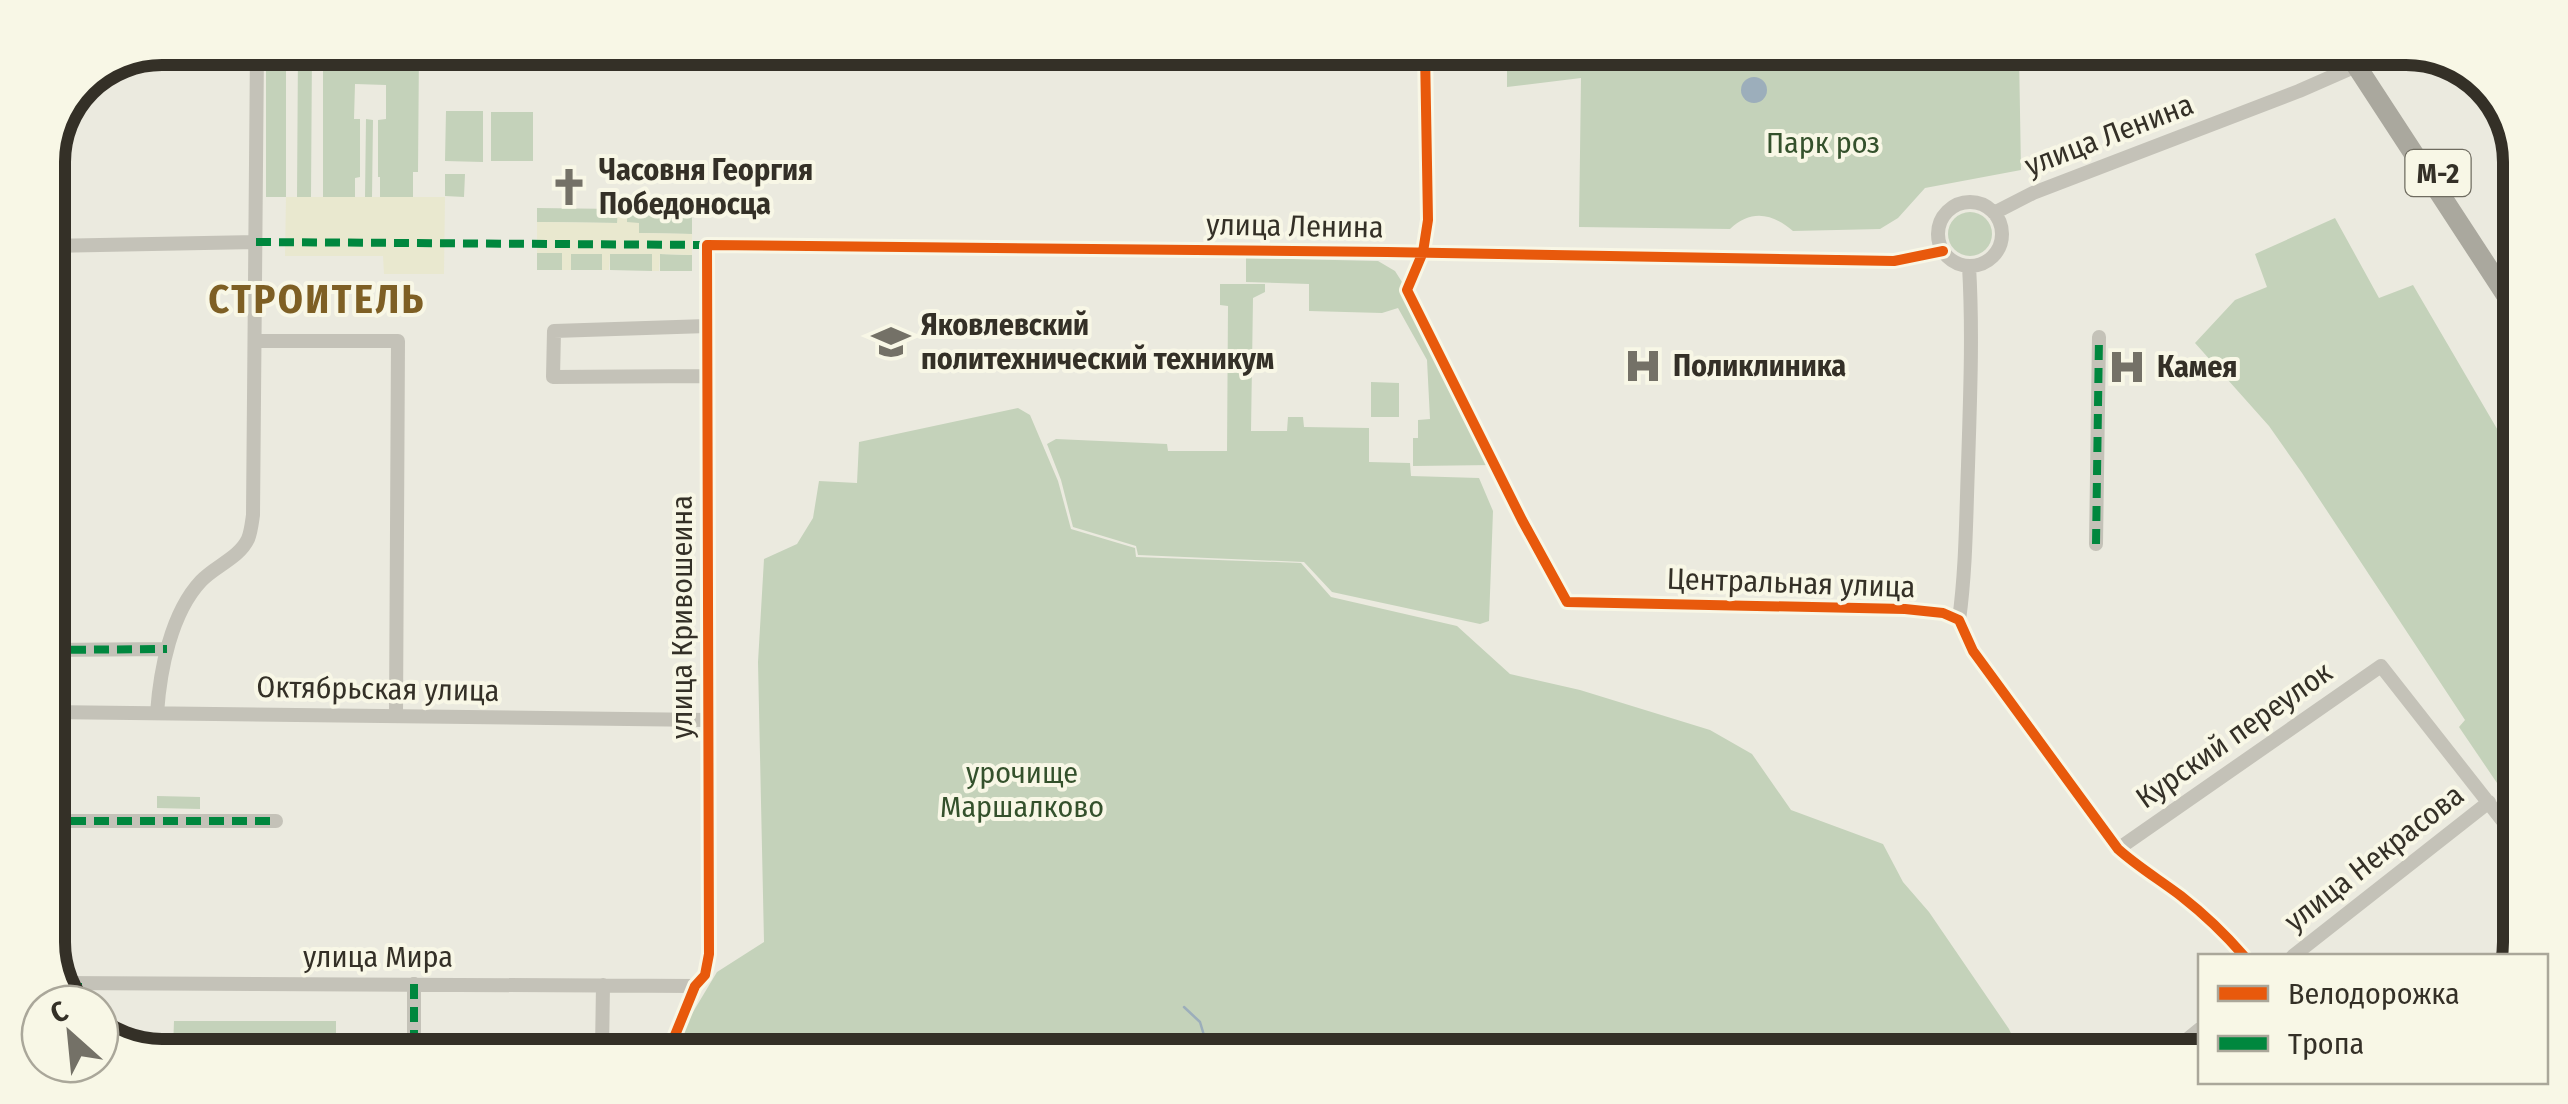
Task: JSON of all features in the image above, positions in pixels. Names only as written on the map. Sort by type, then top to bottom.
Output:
[{"type":"highway","name":"М-2","points":[[2360,65],[2503,269]]},
{"type":"highway","name":"М-2","points":[[2360,65],[2503,291]]},
{"type":"street","points":[[157,714],[167,649],[188,598],[203,578],[248,539],[254,499],[257,65]]},
{"type":"street","points":[[1423,252],[1428,220],[1425,65]]},
{"type":"street","name":"улица Ленина","points":[[1994,214],[2033,193],[2299,91],[2345,65]]},
{"type":"street","points":[[1974,202],[1994,214],[2002,236],[1992,258],[1969,266],[1942,252],[1938,228],[1950,208],[1974,202]]},
{"type":"street","points":[[65,246],[256,242]]},
{"type":"street","name":"улица Ленина","points":[[707,245],[1894,261],[1942,252]]},
{"type":"street","name":"улица Кривошеина","points":[[674,1039],[709,954],[707,245]]},
{"type":"street","name":"Центральная улица","points":[[1423,252],[1407,290],[1567,602],[1885,608],[1943,613],[1959,620]]},
{"type":"street","points":[[1969,266],[1969,448],[1959,620],[1973,651],[2118,849],[2138,868],[2181,896],[2242,954]]},
{"type":"street","points":[[707,326],[554,331],[553,378],[707,376]]},
{"type":"street","points":[[2096,544],[2099,337]]},
{"type":"street","points":[[256,341],[398,341],[396,716]]},
{"type":"street","points":[[65,650],[167,649]]},
{"type":"street","name":"Курский переулок","points":[[2118,849],[2381,666],[2490,802]]},
{"type":"street","name":"Октябрьская улица","points":[[65,712],[707,720]]},
{"type":"street","points":[[2490,802],[2503,819]]},
{"type":"street","name":"улица Некрасова","points":[[2296,954],[2490,802]]},
{"type":"street","points":[[65,821],[276,821]]},
{"type":"street","name":"улица Мира","points":[[75,983],[694,986]]},
{"type":"street","points":[[414,984],[414,1039]]},
{"type":"street","points":[[602,1039],[603,985]]},
{"type":"green space","points":[[266,65],[286,65],[286,197],[266,197]]},
{"type":"green space","points":[[298,65],[312,65],[311,197],[297,197]]},
{"type":"green space","points":[[323,65],[419,65],[418,172],[413,172],[413,197],[380,197],[378,120],[386,119],[386,85],[355,84],[354,119],[360,119],[360,177],[355,178],[355,197],[323,197]]},
{"type":"green space","name":"Парк роз","points":[[1507,65],[2019,65],[2021,170],[1925,188],[1898,218],[1880,229],[1793,231],[1777,220],[1761,216],[1746,218],[1730,229],[1579,227],[1581,78],[1507,87]]},
{"type":"green space","points":[[446,111],[483,111],[483,162],[445,161]]},
{"type":"green space","points":[[491,112],[533,112],[533,161],[491,161]]},
{"type":"green space","points":[[366,119],[373,120],[372,197],[365,197]]},
{"type":"green space","points":[[445,174],[465,174],[464,197],[445,196]]},
{"type":"green space","points":[[537,208],[618,209],[618,223],[537,222]]},
{"type":"green space","points":[[627,209],[692,210],[692,234],[639,233],[627,223]]},
{"type":"green space","points":[[1970,212],[1985,219],[1992,234],[1985,249],[1970,256],[1955,249],[1948,234],[1955,219]]},
{"type":"green space","points":[[2335,218],[2379,298],[2413,285],[2503,439],[2503,792],[2459,727],[2465,720],[2302,473],[2269,426],[2195,343],[2235,300],[2267,287],[2255,254]]},
{"type":"green space","points":[[537,253],[562,253],[562,270],[537,270]]},
{"type":"green space","points":[[571,253],[602,254],[602,270],[571,270]]},
{"type":"green space","points":[[610,254],[653,254],[652,271],[610,270]]},
{"type":"green space","points":[[660,254],[692,255],[692,271],[660,271]]},
{"type":"green space","points":[[1246,258],[1378,261],[1395,271],[1494,465],[1413,466],[1413,438],[1418,438],[1418,420],[1430,419],[1427,360],[1398,308],[1382,313],[1309,311],[1309,284],[1246,282]]},
{"type":"green space","points":[[1220,284],[1265,284],[1265,292],[1253,298],[1251,431],[1287,431],[1288,417],[1303,417],[1304,427],[1369,428],[1369,462],[1410,463],[1411,476],[1479,478],[1493,511],[1489,621],[1480,624],[1332,592],[1304,562],[1138,555],[1136,546],[1073,527],[1047,444],[1056,439],[1167,444],[1168,451],[1227,451],[1228,306],[1220,305]]},
{"type":"green space","points":[[1371,382],[1399,383],[1399,417],[1371,417]]},
{"type":"green space","name":"урочище Маршалково","points":[[1018,408],[1030,415],[1058,481],[1071,529],[1135,548],[1136,557],[1301,563],[1331,597],[1457,626],[1510,674],[1580,690],[1710,730],[1752,754],[1791,810],[1883,844],[1903,882],[1929,912],[2014,1039],[681,1039],[717,972],[764,942],[758,662],[764,559],[797,544],[813,518],[819,481],[857,483],[859,442]]},
{"type":"green space","points":[[157,796],[200,797],[200,809],[157,808]]},
{"type":"green space","points":[[174,1021],[336,1021],[336,1039],[173,1039]]},
{"type":"shaded area","points":[[286,197],[445,197],[444,274],[384,274],[383,256],[285,256]]},
{"type":"shaded area","points":[[618,209],[627,209],[627,222],[639,223],[639,233],[692,234],[692,255],[660,254],[659,271],[652,271],[652,254],[610,254],[609,270],[602,270],[602,254],[571,254],[571,270],[562,270],[562,253],[537,253],[537,222],[617,223]]},
{"type":"water","points":[[1754,77],[1763,81],[1767,90],[1763,99],[1754,103],[1745,99],[1741,90],[1745,81]]},
{"type":"waterway","points":[[1184,1007],[1200,1022],[1205,1039]]},
{"type":"marked path","points":[[256,242],[707,245]]},
{"type":"marked path","points":[[2096,544],[2099,337]]},
{"type":"marked path","points":[[65,650],[167,649]]},
{"type":"marked path","points":[[65,821],[276,821]]},
{"type":"marked path","points":[[414,984],[414,1039]]},
{"type":"cycle path","points":[[1425,65],[1428,220],[1423,252],[1407,290],[1567,602],[1905,609],[1943,613],[1959,620],[1973,651],[2118,849],[2198,910],[2242,954]]},
{"type":"cycle path","points":[[673,1039],[695,986],[705,975],[709,954],[707,245],[1894,261],[1943,251]]},
{"type":"place","name":"Часовня Георгия Победоносца","points":[[569,187]]},
{"type":"place","name":"Яковлевский политехнический техникум","points":[[891,342]]},
{"type":"place","name":"Поликлиника","points":[[1643,366]]},
{"type":"place","name":"Камея","points":[[2127,367]]},
{"type":"district","name":"СТРОИТЕЛЬ","points":[[317,300]]}]
